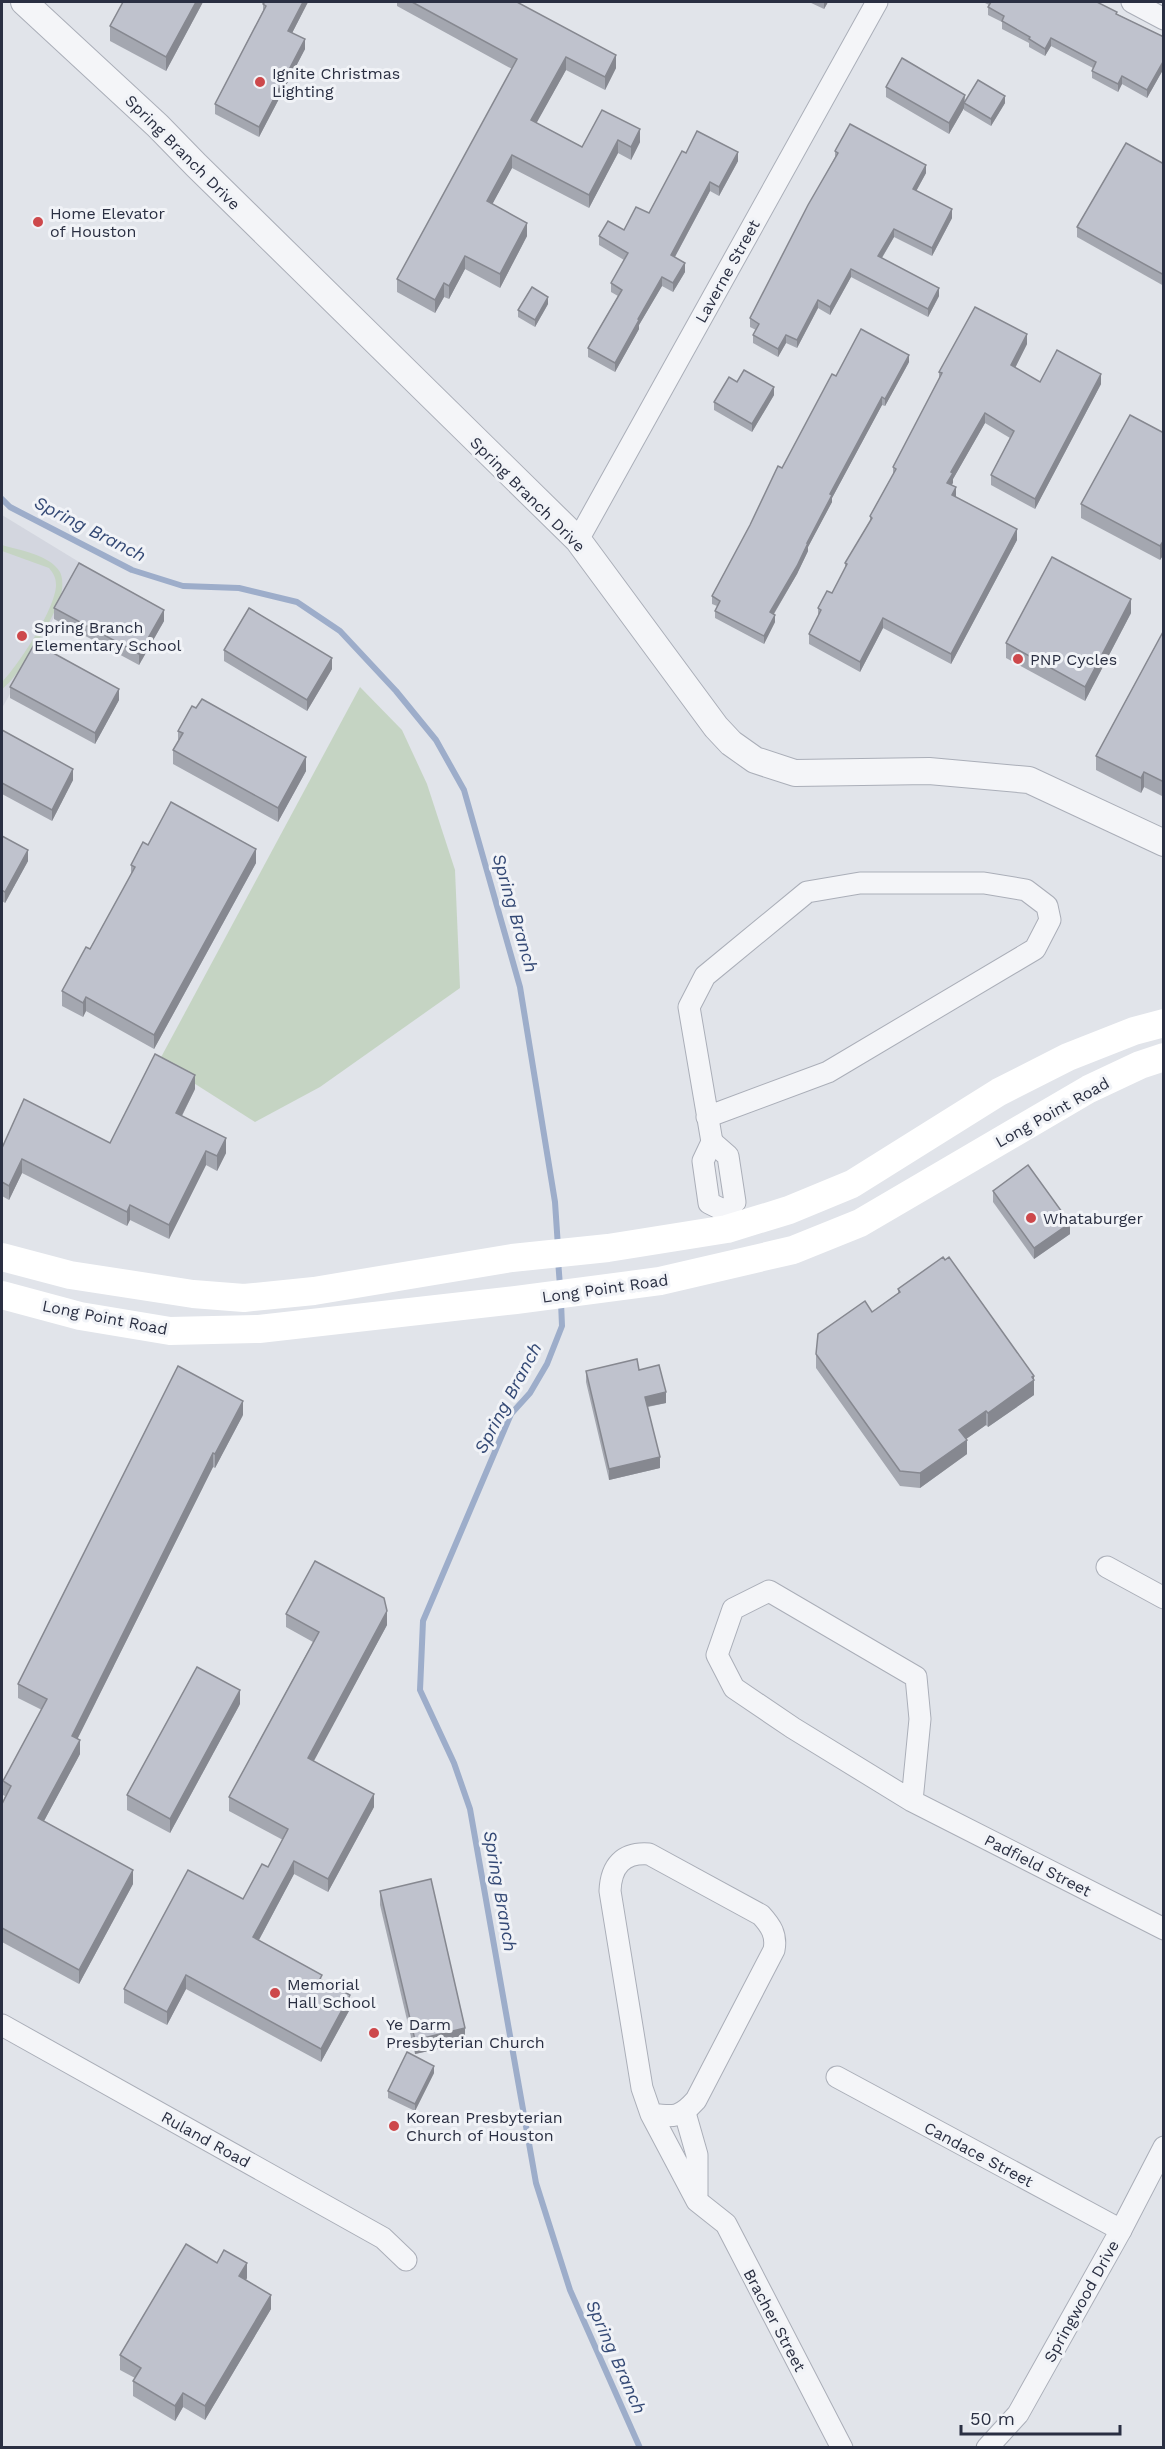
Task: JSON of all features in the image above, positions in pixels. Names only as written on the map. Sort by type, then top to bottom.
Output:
[{"type":"main road","points":[[2,1257],[70,1275],[194,1294],[244,1298],[314,1291],[512,1258],[608,1248],[726,1220],[789,1210],[852,1184],[999,1092],[1068,1057],[1134,1031],[1164,1023]]},
{"type":"main road","name":"Long Point Road","points":[[2,1295],[80,1316],[170,1331],[259,1329],[660,1281],[793,1250],[860,1223],[1089,1089],[1140,1065],[1164,1057]]},
{"type":"main road","points":[[726,1220],[741,1263]]},
{"type":"street","name":"Spring Branch Drive","points":[[24,2],[159,126],[578,540],[716,727],[731,743],[755,760],[795,773],[929,771],[1029,780],[1164,843]]},
{"type":"street","name":"Laverne Street","points":[[578,540],[877,2]]},
{"type":"street","points":[[1132,2],[1164,19]]},
{"type":"street","points":[[707,1117],[828,1072],[1035,949],[1050,920],[1047,906],[1026,890],[984,883],[860,883],[807,891],[705,976],[689,1007],[707,1117],[712,1142],[703,1161],[709,1203],[726,1220]]},
{"type":"street","points":[[1107,1568],[1164,1598]]},
{"type":"street","name":"Padfield Street","points":[[912,1801],[920,1719],[916,1677],[769,1591],[733,1609],[717,1654],[734,1688],[793,1728],[912,1801],[1164,1929]]},
{"type":"street","points":[[651,2114],[670,2117],[685,2113],[696,2100],[774,1950],[774,1932],[761,1915],[649,1854],[638,1853],[625,1858],[617,1866],[610,1877],[610,1891],[642,2088],[651,2114],[697,2201]]},
{"type":"street","name":"Ruland Road","points":[[2,2025],[383,2238],[406,2260]]},
{"type":"street","name":"Candace Street","points":[[837,2077],[1120,2230]]},
{"type":"street","points":[[685,2113],[697,2155],[697,2201]]},
{"type":"street","name":"Springwood Drive","points":[[987,2448],[1018,2414],[1164,2147]]},
{"type":"street","name":"Bracher Street","points":[[697,2201],[726,2224],[842,2448]]},
{"type":"shaded area","name":"Spring Branch Elementary School","points":[[2,515],[84,565],[2,708]]},
{"type":"green space","points":[[2,545],[49,561],[60,572],[62,592],[44,631],[17,673],[2,689],[2,682],[26,650],[50,608],[56,580],[49,568],[2,551]]},
{"type":"green space","points":[[360,687],[402,730],[427,784],[455,870],[460,988],[320,1087],[255,1122],[159,1061]]},
{"type":"building","points":[[123,2],[196,2],[166,57],[110,26]]},
{"type":"building","name":"Ignite Christmas Lighting","points":[[265,2],[303,2],[288,31],[305,39],[259,127],[215,104],[266,6],[263,4]]},
{"type":"building","points":[[412,2],[517,2],[616,55],[605,77],[566,57],[531,120],[582,147],[602,110],[640,129],[631,147],[618,140],[589,195],[512,155],[487,201],[527,223],[500,274],[465,256],[449,286],[444,283],[435,300],[397,279],[517,59]]},
{"type":"building","points":[[991,2],[1097,2],[1117,12],[1116,14],[1164,37],[1164,60],[1147,90],[1122,76],[1118,84],[1092,71],[1096,62],[1051,38],[1045,49],[1029,39],[1030,37],[1002,21],[1004,16],[988,7]]},
{"type":"building","points":[[902,58],[965,95],[949,123],[886,87]]},
{"type":"building","points":[[978,80],[1005,96],[991,119],[964,103]]},
{"type":"building","points":[[850,124],[926,165],[913,189],[952,209],[932,248],[894,229],[878,256],[939,288],[928,309],[851,269],[830,307],[818,300],[797,340],[786,335],[778,349],[753,335],[759,324],[750,318],[808,205],[838,153],[835,151]]},
{"type":"building","points":[[697,131],[738,152],[719,187],[710,182],[671,255],[685,263],[673,283],[662,277],[615,363],[588,348],[622,290],[611,283],[628,253],[599,236],[608,221],[624,230],[636,207],[649,213],[682,151],[686,153]]},
{"type":"building","points":[[1126,143],[1164,164],[1164,275],[1077,227]]},
{"type":"building","points":[[532,287],[548,297],[535,320],[518,310]]},
{"type":"building","points":[[975,307],[1027,334],[1011,365],[1040,382],[1057,350],[1101,374],[1035,499],[991,475],[1014,431],[985,413],[951,472],[953,473],[947,483],[956,487],[952,495],[1017,529],[951,654],[883,618],[860,662],[809,634],[821,610],[818,608],[827,591],[832,593],[847,564],[845,563],[872,518],[870,516],[896,469],[893,467],[942,373],[939,372]]},
{"type":"building","points":[[861,329],[909,355],[885,399],[882,397],[830,494],[832,495],[797,566],[770,612],[775,615],[764,636],[715,611],[720,601],[712,596],[778,466],[782,468],[832,374],[836,376]]},
{"type":"building","points":[[744,370],[774,387],[752,424],[714,402],[729,377],[737,382]]},
{"type":"building","points":[[1130,415],[1164,433],[1164,540],[1160,546],[1081,504]]},
{"type":"building","points":[[1052,557],[1131,599],[1085,687],[1006,643]]},
{"type":"building","points":[[79,563],[164,610],[139,654],[54,608]]},
{"type":"building","points":[[249,608],[332,658],[307,700],[224,650]]},
{"type":"building","points":[[1164,630],[1164,782],[1144,772],[1141,778],[1096,756]]},
{"type":"building","points":[[35,643],[119,689],[95,733],[10,687]]},
{"type":"building","points":[[202,699],[306,757],[278,808],[173,750],[183,733],[178,731],[192,706],[196,708]]},
{"type":"building","points":[[2,730],[73,769],[52,810],[2,783]]},
{"type":"building","points":[[171,802],[256,849],[154,1035],[86,997],[83,1003],[62,991],[86,947],[90,949],[135,867],[131,865],[143,842],[148,845]]},
{"type":"building","points":[[2,836],[28,850],[5,892],[2,890]]},
{"type":"building","points":[[155,1054],[195,1075],[176,1113],[226,1138],[217,1156],[206,1151],[169,1225],[130,1205],[127,1212],[22,1159],[9,1186],[2,1182],[2,1148],[24,1099],[110,1143]]},
{"type":"building","name":"Whataburger","points":[[1028,1165],[1070,1223],[1034,1248],[993,1191]]},
{"type":"building","points":[[943,1257],[945,1260],[949,1257],[1034,1376],[1032,1377],[1034,1380],[988,1413],[986,1411],[959,1430],[967,1440],[920,1473],[900,1471],[816,1354],[818,1334],[865,1301],[872,1312],[900,1292],[898,1289]]},
{"type":"building","points":[[637,1359],[639,1370],[659,1365],[666,1392],[645,1397],[660,1457],[609,1469],[586,1371]]},
{"type":"building","points":[[178,1366],[243,1401],[215,1454],[213,1453],[72,1736],[80,1740],[38,1818],[133,1870],[79,1970],[2,1928],[2,1804],[11,1786],[3,1781],[47,1699],[18,1684]]},
{"type":"building","points":[[315,1561],[384,1598],[387,1611],[308,1758],[374,1794],[328,1879],[294,1861],[253,1937],[322,1975],[320,1979],[350,1995],[321,2049],[186,1975],[167,2012],[124,1989],[188,1870],[243,1899],[262,1864],[268,1867],[288,1829],[229,1797],[319,1632],[286,1614]]},
{"type":"building","points":[[197,1667],[240,1690],[170,1819],[127,1795]]},
{"type":"building","points":[[431,1879],[465,2028],[415,2040],[380,1891]]},
{"type":"building","points":[[407,2052],[434,2066],[415,2104],[388,2091]]},
{"type":"building","points":[[186,2244],[217,2263],[224,2250],[247,2263],[239,2276],[271,2295],[205,2406],[183,2393],[175,2406],[133,2381],[141,2368],[120,2355]]},
{"type":"waterway","name":"Spring Branch","points":[[2,499],[10,507],[132,570],[183,586],[239,588],[297,602],[340,631],[396,691],[436,740],[464,790],[520,987],[555,1202],[558,1247]]},
{"type":"waterway","name":"Spring Branch","points":[[558,1260],[560,1286]]},
{"type":"waterway","name":"Spring Branch","points":[[561,1302],[562,1326],[547,1364],[530,1393],[511,1414],[423,1621],[420,1690],[454,1763],[470,1809],[536,2183],[570,2290],[640,2448]]},
{"type":"place","name":"Ignite Christmas Lighting","points":[[260,82]]},
{"type":"place","name":"Home Elevator of Houston","points":[[38,222]]},
{"type":"place","name":"Spring Branch Elementary School","points":[[22,636]]},
{"type":"place","name":"PNP Cycles","points":[[1018,659]]},
{"type":"place","name":"Whataburger","points":[[1031,1218]]},
{"type":"place","name":"Memorial Hall School","points":[[275,1993]]},
{"type":"place","name":"Ye Darm Presbyterian Church","points":[[374,2033]]},
{"type":"place","name":"Korean Presbyterian Church of Houston","points":[[394,2126]]}]
